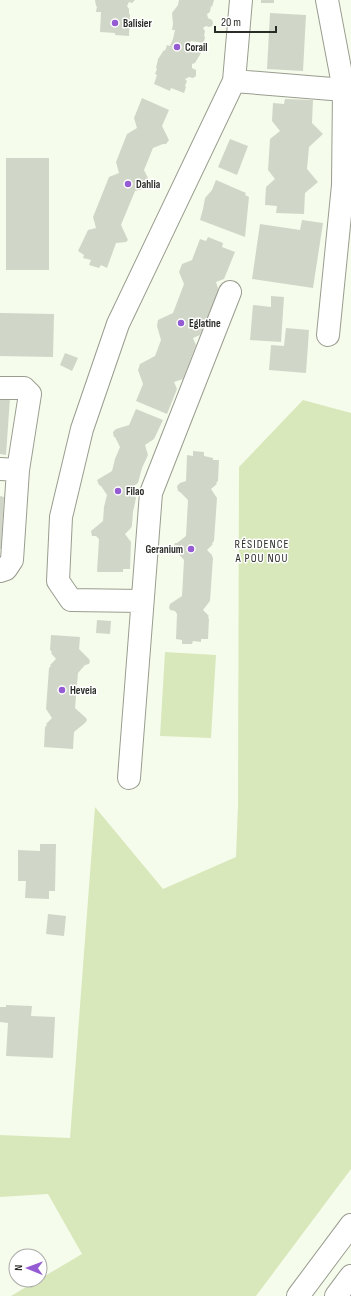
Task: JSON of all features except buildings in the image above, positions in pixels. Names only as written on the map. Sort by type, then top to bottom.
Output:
[{"type":"street","points":[[142,600],[71,600],[58,582],[61,517],[82,429],[118,324],[234,81],[241,0]]},
{"type":"street","points":[[328,0],[344,90],[343,185],[328,335]]},
{"type":"street","points":[[234,81],[344,90]]},
{"type":"street","points":[[129,778],[151,493],[230,292]]},
{"type":"street","points":[[0,388],[24,388],[30,394],[9,470],[12,560],[6,569],[0,571]]},
{"type":"street","points":[[298,1296],[351,1225]]},
{"type":"street","points":[[336,1296],[351,1276]]},
{"type":"green space","points":[[303,400],[351,413],[351,1169],[256,1296],[11,1296],[25,1288],[48,1288],[48,1274],[82,1254],[48,1194],[0,1197],[0,1135],[70,1138],[95,807],[163,889],[236,857],[238,804],[239,467]]},
{"type":"green space","points":[[165,652],[216,655],[211,738],[160,736]]},
{"type":"place","name":"Balisier","points":[[115,23]]},
{"type":"place","name":"Corail","points":[[177,47]]},
{"type":"place","name":"Dahlia","points":[[128,184]]},
{"type":"place","name":"Eglatine","points":[[181,323]]},
{"type":"place","name":"Filao","points":[[118,491]]},
{"type":"place","name":"Geranium","points":[[191,549]]},
{"type":"place","name":"Heveia","points":[[62,690]]},
{"type":"district","name":"RÉSIDENCE A POU NOU","points":[[262,551]]}]
